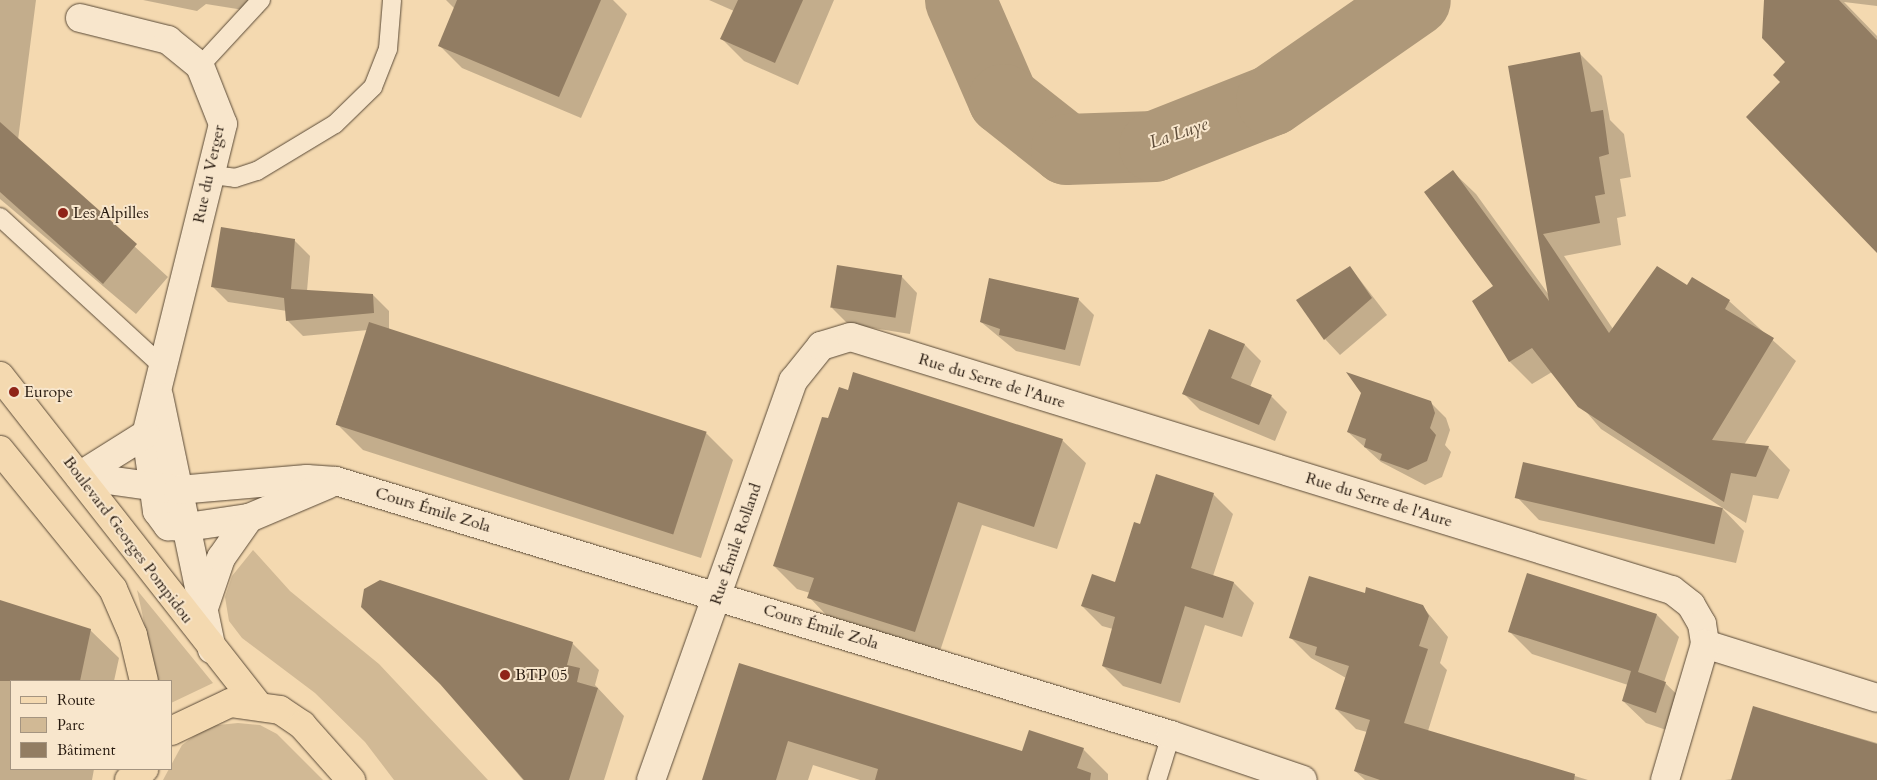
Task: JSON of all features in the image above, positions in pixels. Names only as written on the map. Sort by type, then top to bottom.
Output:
[{"type":"main road","name":"Boulevard Georges Pompidou","points":[[0,376],[79,476],[212,651],[257,704]]},
{"type":"main road","points":[[0,450],[113,589],[133,635],[144,680]]},
{"type":"main road","points":[[172,730],[209,709],[230,703],[257,704],[280,710],[302,725],[351,779]]},
{"type":"main road","points":[[129,780],[144,770]]},
{"type":"street","name":"Rue du Verger","points":[[80,18],[168,40],[200,66],[223,124],[212,175],[158,373],[146,434],[166,488]]},
{"type":"street","name":"Rue Émile Rolland","points":[[650,780],[793,381],[821,346],[851,337]]},
{"type":"street","name":"Rue du Serre de l'Aure","points":[[851,337],[1672,590],[1698,618],[1705,644]]},
{"type":"street","points":[[158,373],[166,488],[186,527],[212,651]]},
{"type":"street","points":[[79,476],[146,434]]},
{"type":"street","name":"Cours Émile Zola","points":[[79,476],[166,488],[307,479],[336,481],[1171,735],[1303,780]]},
{"type":"street","points":[[186,527],[249,518],[336,481]]},
{"type":"street","points":[[203,610],[221,558],[249,518]]},
{"type":"street","points":[[1666,780],[1705,644],[1877,698]]},
{"type":"lane","points":[[200,66],[261,0]]},
{"type":"lane","points":[[212,175],[235,178],[257,171],[335,124],[373,87],[388,49],[392,0]]},
{"type":"lane","points":[[0,217],[158,373]]},
{"type":"lane","points":[[1157,780],[1171,735]]},
{"type":"green space","points":[[253,550],[290,591],[379,664],[488,780],[394,780],[365,742],[315,693],[242,638],[229,621],[225,597],[232,576]]},
{"type":"green space","points":[[137,590],[213,683],[172,703],[172,680],[157,680]]},
{"type":"green space","points":[[238,723],[260,725],[277,734],[323,780],[163,780],[168,770],[172,770],[172,763],[182,745],[208,726]]},
{"type":"building","points":[[457,0],[601,0],[559,97],[438,46]]},
{"type":"building","points":[[738,0],[803,0],[775,63],[720,39]]},
{"type":"building","points":[[1764,0],[1839,0],[1877,40],[1877,253],[1746,117],[1780,82],[1773,75],[1785,62],[1762,38]]},
{"type":"building","points":[[1580,52],[1591,112],[1603,110],[1609,154],[1599,157],[1605,194],[1595,196],[1600,223],[1543,234],[1609,333],[1657,266],[1687,285],[1692,277],[1730,300],[1725,309],[1774,338],[1712,440],[1769,446],[1756,477],[1731,473],[1724,502],[1578,407],[1532,348],[1509,362],[1472,301],[1493,286],[1424,192],[1453,170],[1549,301],[1508,66]]},
{"type":"building","name":"Les Alpilles","points":[[0,122],[137,244],[103,284],[0,192]]},
{"type":"building","points":[[221,227],[295,239],[291,289],[373,294],[374,313],[286,321],[284,298],[211,287]]},
{"type":"building","points":[[837,265],[902,275],[895,318],[830,307]]},
{"type":"building","points":[[1350,266],[1372,298],[1324,340],[1296,300]]},
{"type":"building","points":[[989,278],[1079,298],[1065,350],[999,335],[1000,329],[980,322]]},
{"type":"building","points":[[369,322],[707,432],[673,534],[336,425]]},
{"type":"building","points":[[1209,329],[1245,344],[1231,378],[1272,395],[1259,425],[1182,394]]},
{"type":"building","points":[[853,372],[1063,439],[1034,527],[958,502],[915,632],[807,598],[814,578],[773,566],[822,417],[828,418],[839,387],[848,390]]},
{"type":"building","points":[[1346,372],[1431,401],[1435,413],[1430,428],[1436,435],[1427,461],[1408,470],[1380,460],[1382,454],[1364,447],[1366,439],[1347,432],[1361,393]]},
{"type":"building","points":[[1523,462],[1723,508],[1714,544],[1515,498]]},
{"type":"building","points":[[1156,474],[1214,493],[1191,568],[1234,582],[1223,618],[1185,606],[1161,684],[1102,666],[1115,617],[1081,606],[1092,574],[1115,582],[1134,522],[1140,524]]},
{"type":"building","points":[[1527,573],[1657,614],[1638,672],[1666,682],[1656,713],[1622,701],[1631,671],[1508,632]]},
{"type":"building","points":[[1309,576],[1365,593],[1366,587],[1423,605],[1429,616],[1419,646],[1428,649],[1404,723],[1575,774],[1574,780],[1380,780],[1354,771],[1370,720],[1335,709],[1349,666],[1315,655],[1317,647],[1289,638]]},
{"type":"building","name":"BTP 05","points":[[380,580],[573,642],[567,665],[580,668],[577,682],[598,688],[569,780],[524,780],[440,684],[361,607],[364,589]]},
{"type":"building","points":[[0,600],[91,629],[80,680],[0,681]]},
{"type":"building","points":[[739,663],[1022,751],[1029,730],[1084,748],[1077,768],[1091,773],[1090,780],[875,780],[878,769],[788,741],[776,780],[702,780]]},
{"type":"building","points":[[1753,706],[1877,744],[1877,780],[1731,780]]},
{"type":"waterway","name":"La Luye","points":[[960,0],[1003,99],[1066,149],[1154,146],[1271,100],[1415,0]]},
{"type":"place","name":"Les Alpilles","points":[[63,213]]},
{"type":"place","name":"Europe","points":[[14,392]]},
{"type":"place","name":"BTP 05","points":[[505,675]]}]
